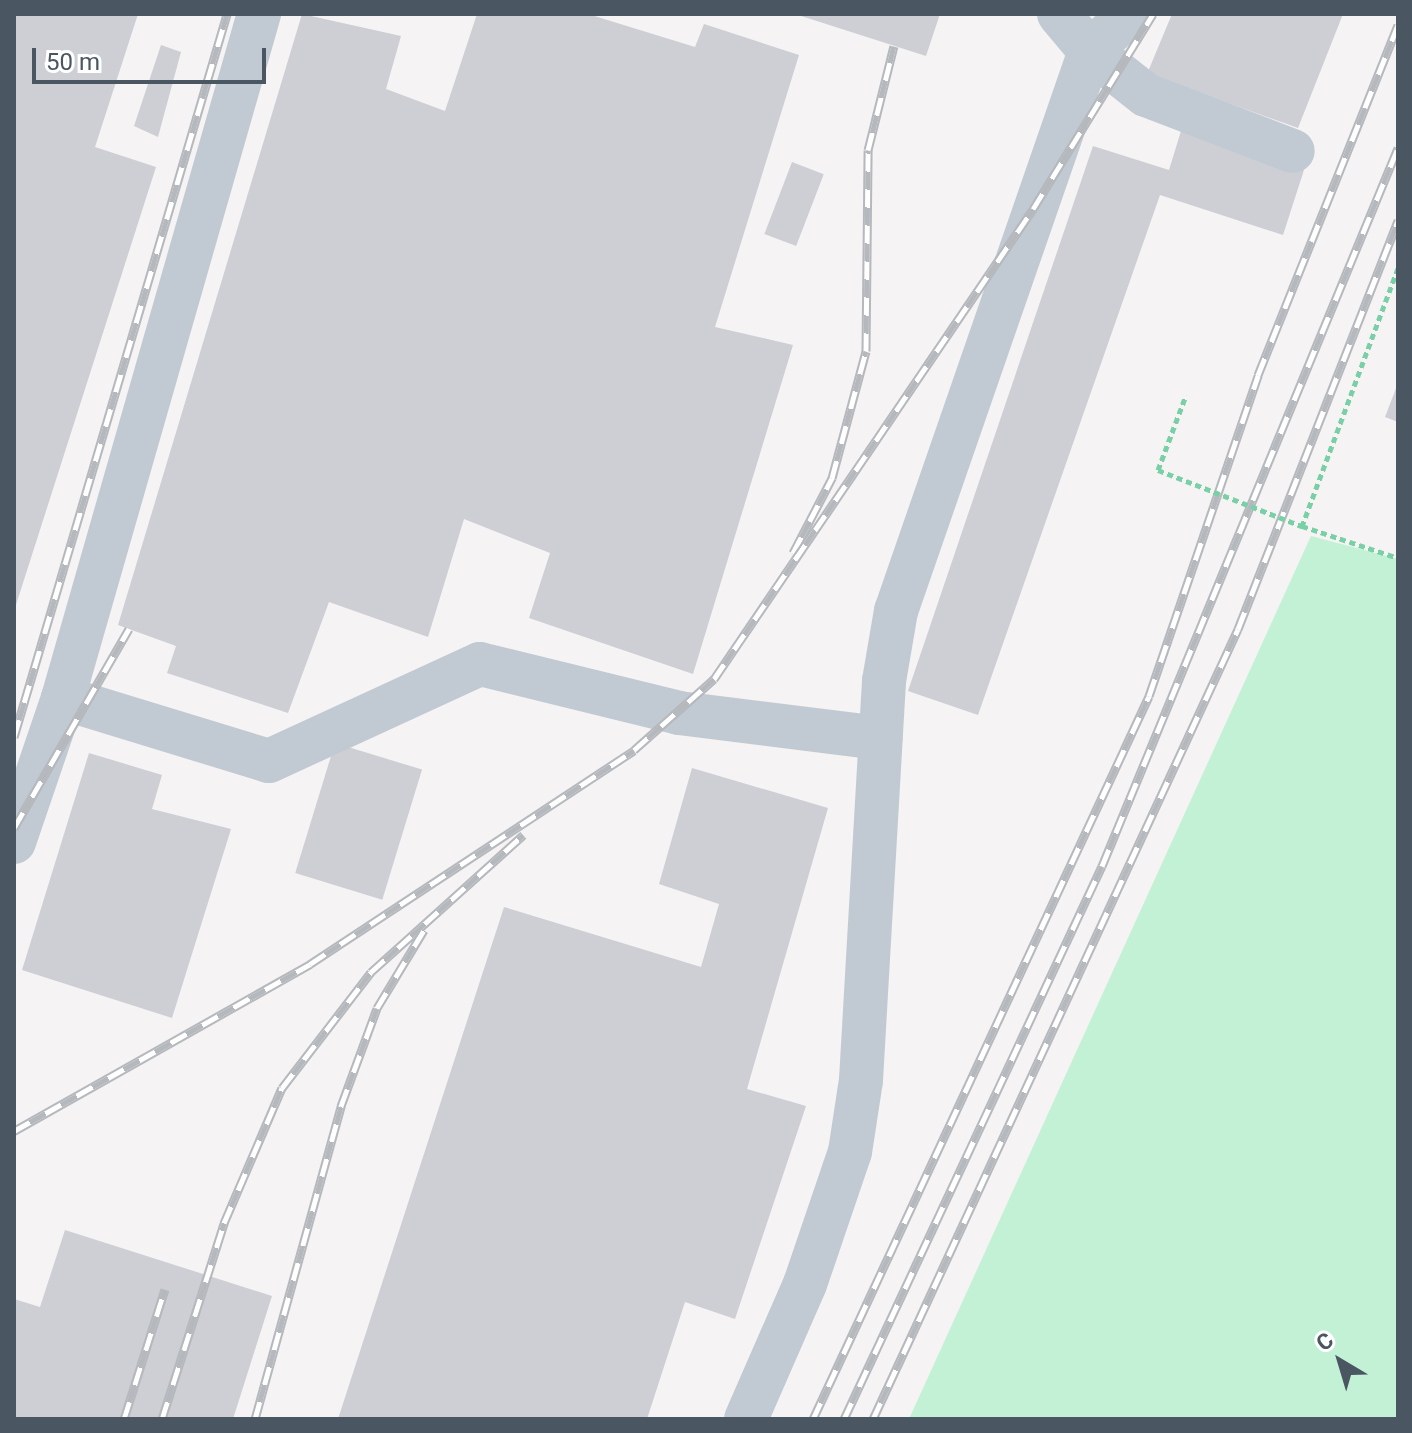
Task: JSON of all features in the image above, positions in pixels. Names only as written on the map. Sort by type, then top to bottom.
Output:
[{"type":"lane","points":[[14,842],[63,698],[259,14]]},
{"type":"lane","points":[[1059,14],[1090,51],[1179,112],[1293,151]]},
{"type":"lane","points":[[746,1419],[805,1284],[850,1152],[861,1080],[880,738],[896,611],[1090,51],[1130,14]]},
{"type":"lane","points":[[63,698],[269,761],[480,664],[679,713],[880,738]]},
{"type":"path","points":[[1302,526],[1398,268]]},
{"type":"path","points":[[1186,395],[1158,470],[1302,526],[1398,558]]},
{"type":"green space","points":[[1311,536],[1398,559],[1398,1419],[909,1419]]},
{"type":"building","points":[[14,14],[138,14],[95,147],[156,167],[15,608]]},
{"type":"building","points":[[302,14],[401,36],[386,89],[445,111],[477,14],[588,14],[695,47],[704,24],[799,55],[715,327],[793,345],[693,674],[529,618],[550,553],[464,519],[428,637],[329,602],[288,713],[167,673],[176,646],[118,625]]},
{"type":"building","points":[[795,14],[940,14],[926,56]]},
{"type":"building","points":[[1172,14],[1343,14],[1298,128],[1147,74]]},
{"type":"building","points":[[161,45],[181,52],[158,137],[134,126]]},
{"type":"building","points":[[1181,131],[1304,170],[1283,235],[1160,195],[978,715],[908,691],[1093,146],[1169,170]]},
{"type":"building","points":[[792,162],[824,174],[796,246],[764,234]]},
{"type":"building","points":[[1398,383],[1398,422],[1385,417]]},
{"type":"building","points":[[335,743],[422,770],[382,900],[295,873]]},
{"type":"building","points":[[89,753],[162,775],[152,809],[231,829],[172,1018],[22,970]]},
{"type":"building","points":[[692,768],[828,808],[747,1089],[806,1106],[735,1319],[685,1302],[647,1419],[338,1419],[504,907],[701,967],[719,904],[659,884]]},
{"type":"building","points":[[65,1230],[272,1296],[233,1419],[14,1419],[14,1299],[40,1307]]},
{"type":"railway","points":[[14,737],[227,14]]},
{"type":"railway","points":[[14,1131],[310,964],[634,750],[714,679],[1033,209],[1153,14]]},
{"type":"railway","points":[[813,1419],[1149,696],[1258,375],[1398,25]]},
{"type":"railway","points":[[793,553],[832,478],[866,351],[868,150],[894,46]]},
{"type":"railway","points":[[844,1419],[1102,866],[1398,148]]},
{"type":"railway","points":[[873,1419],[1238,629],[1398,220]]},
{"type":"railway","points":[[14,828],[129,629]]},
{"type":"railway","points":[[162,1419],[224,1223],[282,1088],[371,972],[523,835]]},
{"type":"railway","points":[[255,1419],[341,1106],[377,1008],[424,930]]},
{"type":"railway","points":[[124,1419],[165,1289]]}]
